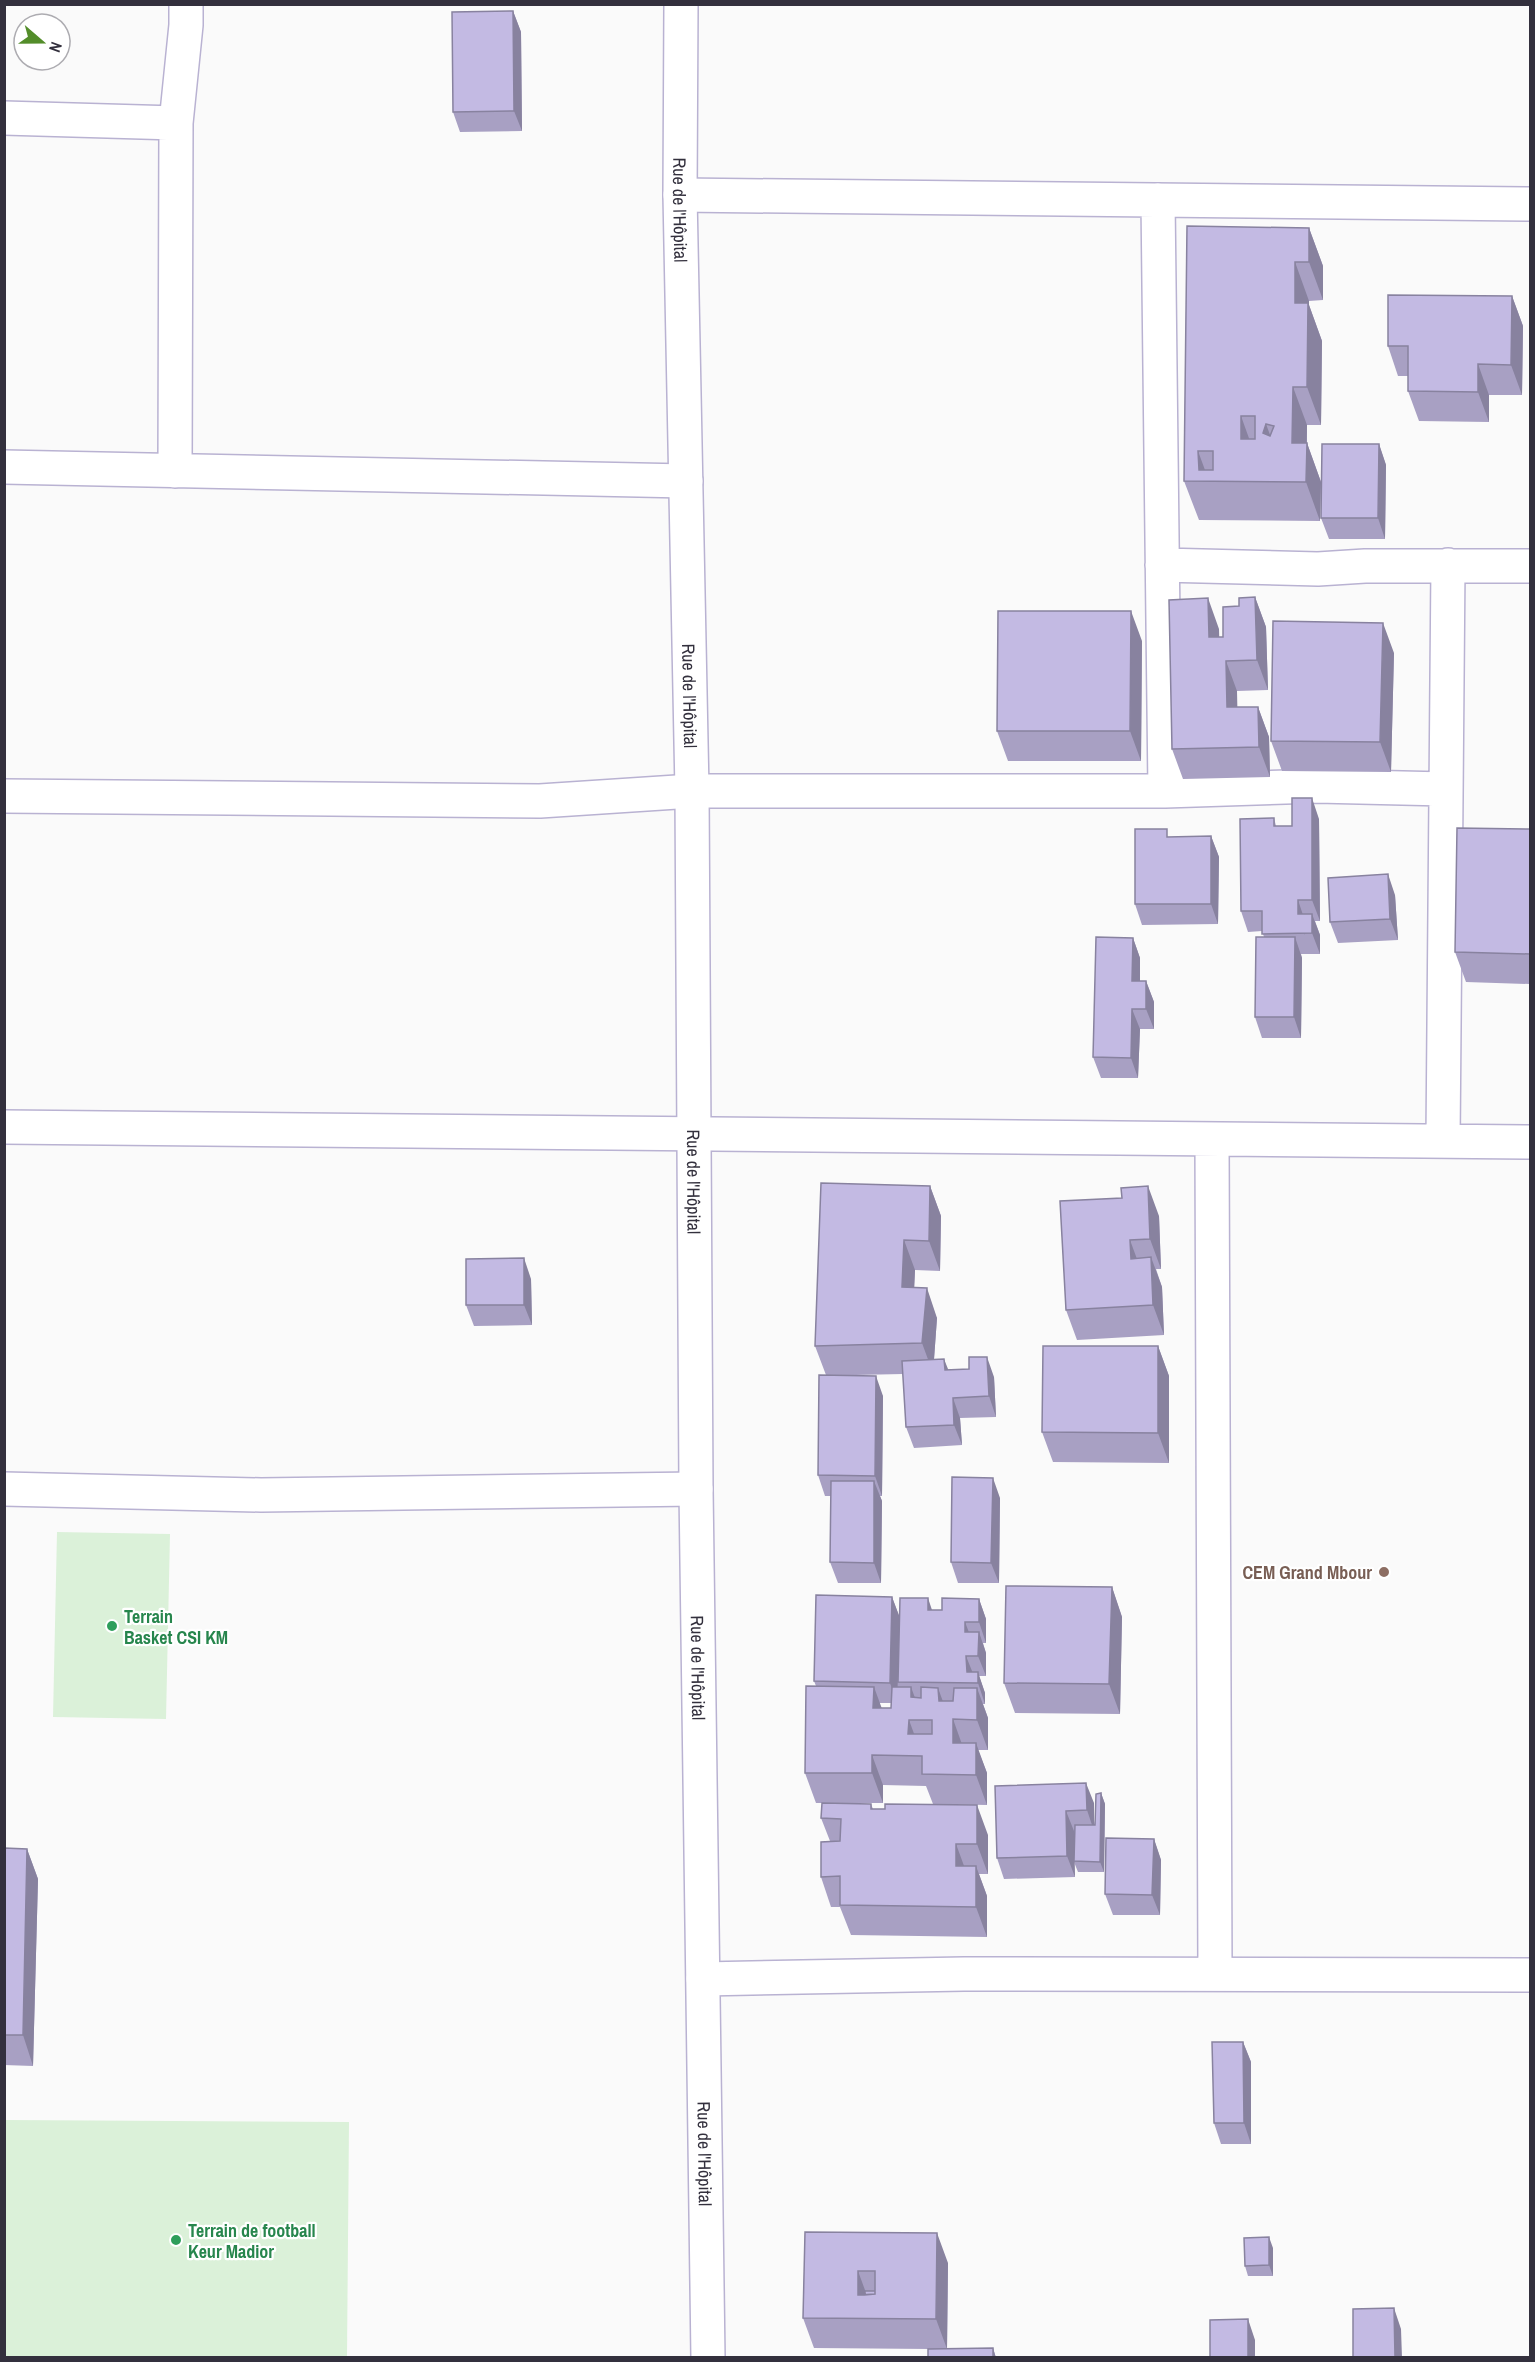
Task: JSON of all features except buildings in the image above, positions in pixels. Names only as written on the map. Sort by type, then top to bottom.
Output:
[{"type":"street","points":[[175,471],[176,123],[186,4]]},
{"type":"street","name":"Rue de l'Hôpital","points":[[681,4],[680,195],[692,791],[696,1489],[708,2358]]},
{"type":"street","points":[[4,118],[176,123]]},
{"type":"street","points":[[680,195],[1530,204]]},
{"type":"street","points":[[1158,200],[1165,791]]},
{"type":"street","points":[[4,467],[686,481]]},
{"type":"street","points":[[1162,565],[1318,569],[1365,566],[1530,566]]},
{"type":"street","points":[[1443,1141],[1448,565]]},
{"type":"street","points":[[4,796],[540,801],[692,791],[1165,791],[1317,786],[1445,789]]},
{"type":"street","points":[[4,1127],[1530,1142]]},
{"type":"street","points":[[1212,1139],[1215,1974]]},
{"type":"street","points":[[4,1489],[261,1495],[696,1489]]},
{"type":"street","points":[[703,1978],[976,1974],[1530,1975]]},
{"type":"green space","name":"Terrain Basket CSI KM","points":[[57,1532],[170,1534],[166,1719],[53,1717]]},
{"type":"green space","name":"Terrain de football Keur Madior","points":[[5,2120],[349,2122],[347,2357],[5,2357]]},
{"type":"place","name":"CEM Grand Mbour","points":[[1384,1572]]},
{"type":"place","name":"Terrain Basket CSI KM","points":[[112,1626]]},
{"type":"place","name":"Terrain de football Keur Madior","points":[[176,2240]]}]
